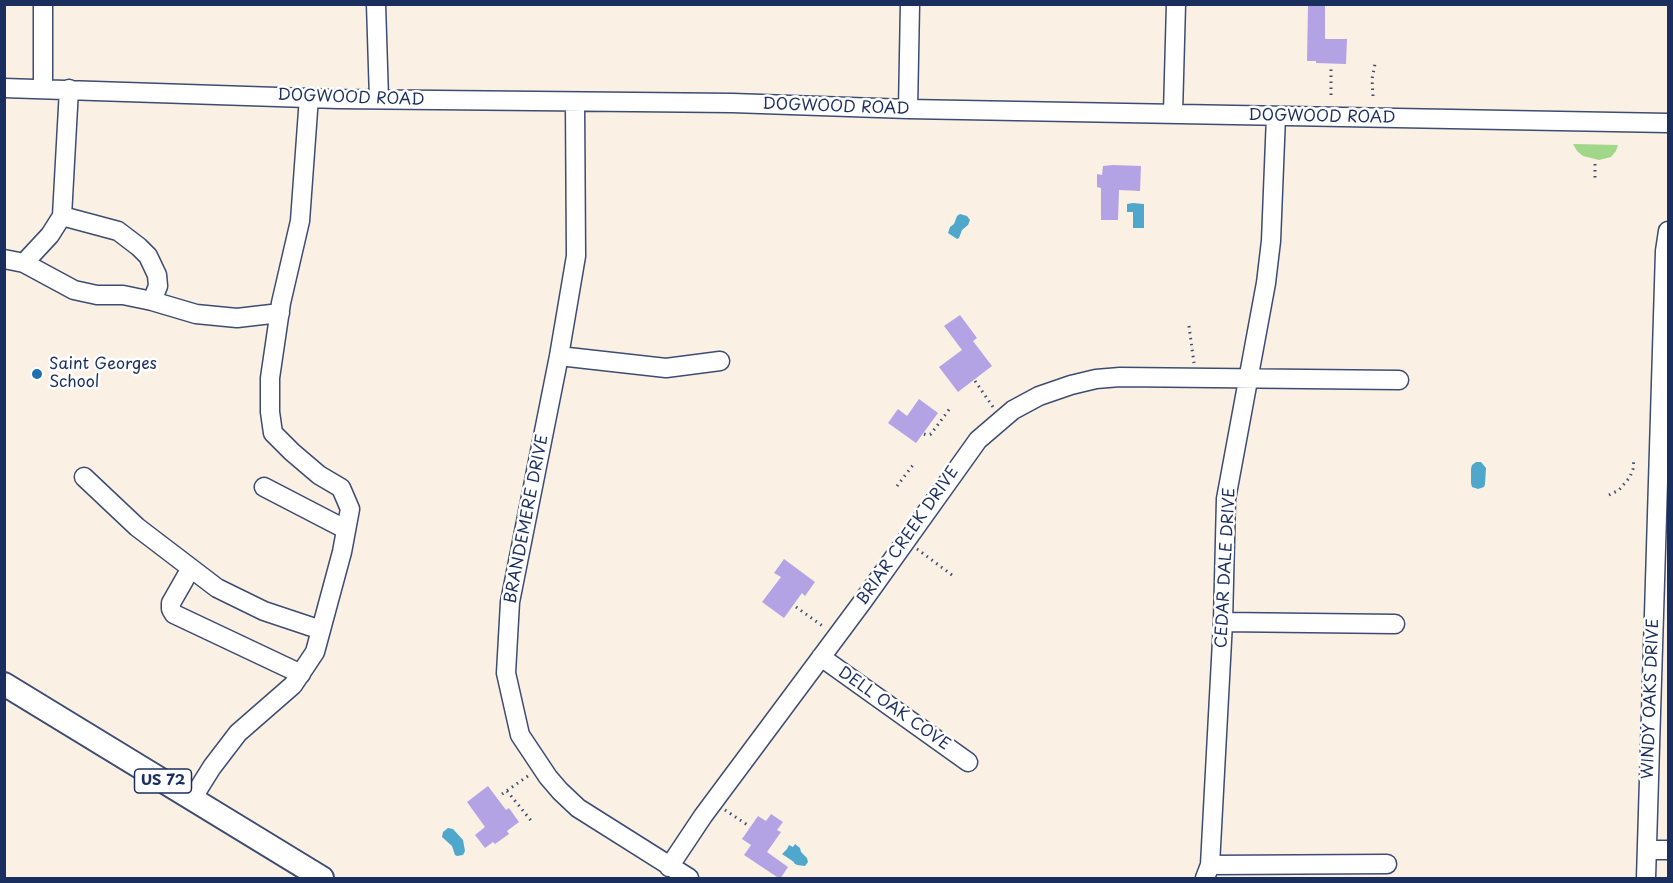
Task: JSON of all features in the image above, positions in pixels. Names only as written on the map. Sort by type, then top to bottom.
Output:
[{"type":"main road","name":"US 72","points":[[4,684],[322,879]]},
{"type":"street","points":[[43,4],[43,88]]},
{"type":"street","points":[[376,4],[379,99]]},
{"type":"street","points":[[908,110],[910,4]]},
{"type":"street","points":[[1173,113],[1176,4]]},
{"type":"street","name":"DOGWOOD ROAD","points":[[4,88],[379,99],[732,103],[908,110],[1668,123]]},
{"type":"street","points":[[24,263],[50,235],[62,216],[69,89]]},
{"type":"street","points":[[192,799],[212,767],[238,733],[293,685],[315,652],[342,552],[350,509],[341,488],[319,475],[273,433],[270,412],[270,378],[280,313],[300,221],[309,97]]},
{"type":"street","name":"BRANDEMERE DRIVE","points":[[575,102],[576,256],[559,356],[510,602],[506,673],[520,735],[548,777],[578,808],[689,879]]},
{"type":"street","name":"CEDAR DALE DRIVE","points":[[1208,872],[1223,622],[1226,499],[1266,283],[1271,241],[1276,116]]},
{"type":"street","points":[[62,216],[118,231],[139,247],[148,256],[157,275],[158,286],[152,301]]},
{"type":"street","name":"WINDY OAKS DRIVE","points":[[1646,879],[1665,251],[1668,231]]},
{"type":"street","points":[[4,259],[24,263],[74,290],[97,295],[123,295],[196,314],[237,318],[280,313]]},
{"type":"street","points":[[559,356],[666,368],[720,361]]},
{"type":"street","name":"BRIAR CREEK DRIVE","points":[[669,867],[978,440],[1013,410],[1039,396],[1071,385],[1096,379],[1120,377],[1399,380]]},
{"type":"street","points":[[84,477],[137,527],[217,588],[264,611],[321,630]]},
{"type":"street","points":[[264,487],[345,529]]},
{"type":"street","points":[[191,568],[171,603],[174,614],[300,674]]},
{"type":"street","points":[[1223,622],[1395,624]]},
{"type":"street","name":"DELL OAK COVE","points":[[820,657],[968,762]]},
{"type":"street","points":[[1647,850],[1668,850]]},
{"type":"street","points":[[1208,872],[1387,864]]},
{"type":"path","points":[[1373,96],[1372,79],[1375,64]]},
{"type":"path","points":[[1331,69],[1331,95]]},
{"type":"path","points":[[1595,164],[1595,178]]},
{"type":"path","points":[[1189,326],[1194,367]]},
{"type":"path","points":[[975,381],[996,411]]},
{"type":"path","points":[[924,434],[931,434],[951,407]]},
{"type":"path","points":[[1610,495],[1619,490],[1630,477],[1634,458]]},
{"type":"path","points":[[897,486],[913,465]]},
{"type":"path","points":[[914,546],[952,574]]},
{"type":"path","points":[[796,607],[827,629]]},
{"type":"path","points":[[502,794],[533,772]]},
{"type":"path","points":[[507,790],[533,823]]},
{"type":"path","points":[[723,808],[749,826]]},
{"type":"green space","points":[[1573,144],[1618,145],[1611,157],[1599,160],[1583,156]]},
{"type":"water","points":[[1127,204],[1144,204],[1144,228],[1133,228],[1133,212],[1127,212]]},
{"type":"water","points":[[960,214],[967,216],[970,220],[957,239],[948,233]]},
{"type":"water","points":[[1476,462],[1481,462],[1486,468],[1484,487],[1478,489],[1472,487],[1471,483],[1471,469]]},
{"type":"water","points":[[448,828],[453,829],[463,840],[465,851],[463,855],[455,855],[452,846],[442,837],[443,832]]},
{"type":"water","points":[[795,844],[807,858],[808,862],[805,866],[797,865],[782,854],[789,845],[793,847]]},
{"type":"building","points":[[1308,6],[1325,6],[1325,39],[1347,39],[1346,64],[1307,61]]},
{"type":"building","points":[[1103,166],[1141,166],[1140,191],[1119,190],[1118,220],[1101,220],[1101,188],[1097,187],[1097,174],[1102,175]]},
{"type":"building","points":[[960,315],[977,338],[973,341],[992,366],[958,392],[939,367],[962,350],[944,326]]},
{"type":"building","points":[[919,399],[938,413],[916,443],[888,423],[898,409],[907,416]]},
{"type":"building","points":[[784,559],[815,582],[805,596],[802,593],[784,618],[762,602],[781,577],[774,573]]},
{"type":"building","points":[[488,786],[506,810],[509,808],[519,822],[507,831],[509,834],[485,848],[475,835],[485,827],[467,802]]},
{"type":"building","points":[[771,814],[783,822],[777,830],[781,832],[767,852],[788,867],[780,879],[744,855],[751,845],[742,839],[758,816],[766,821]]},
{"type":"place","name":"Saint Georges School","points":[[37,374]]}]
